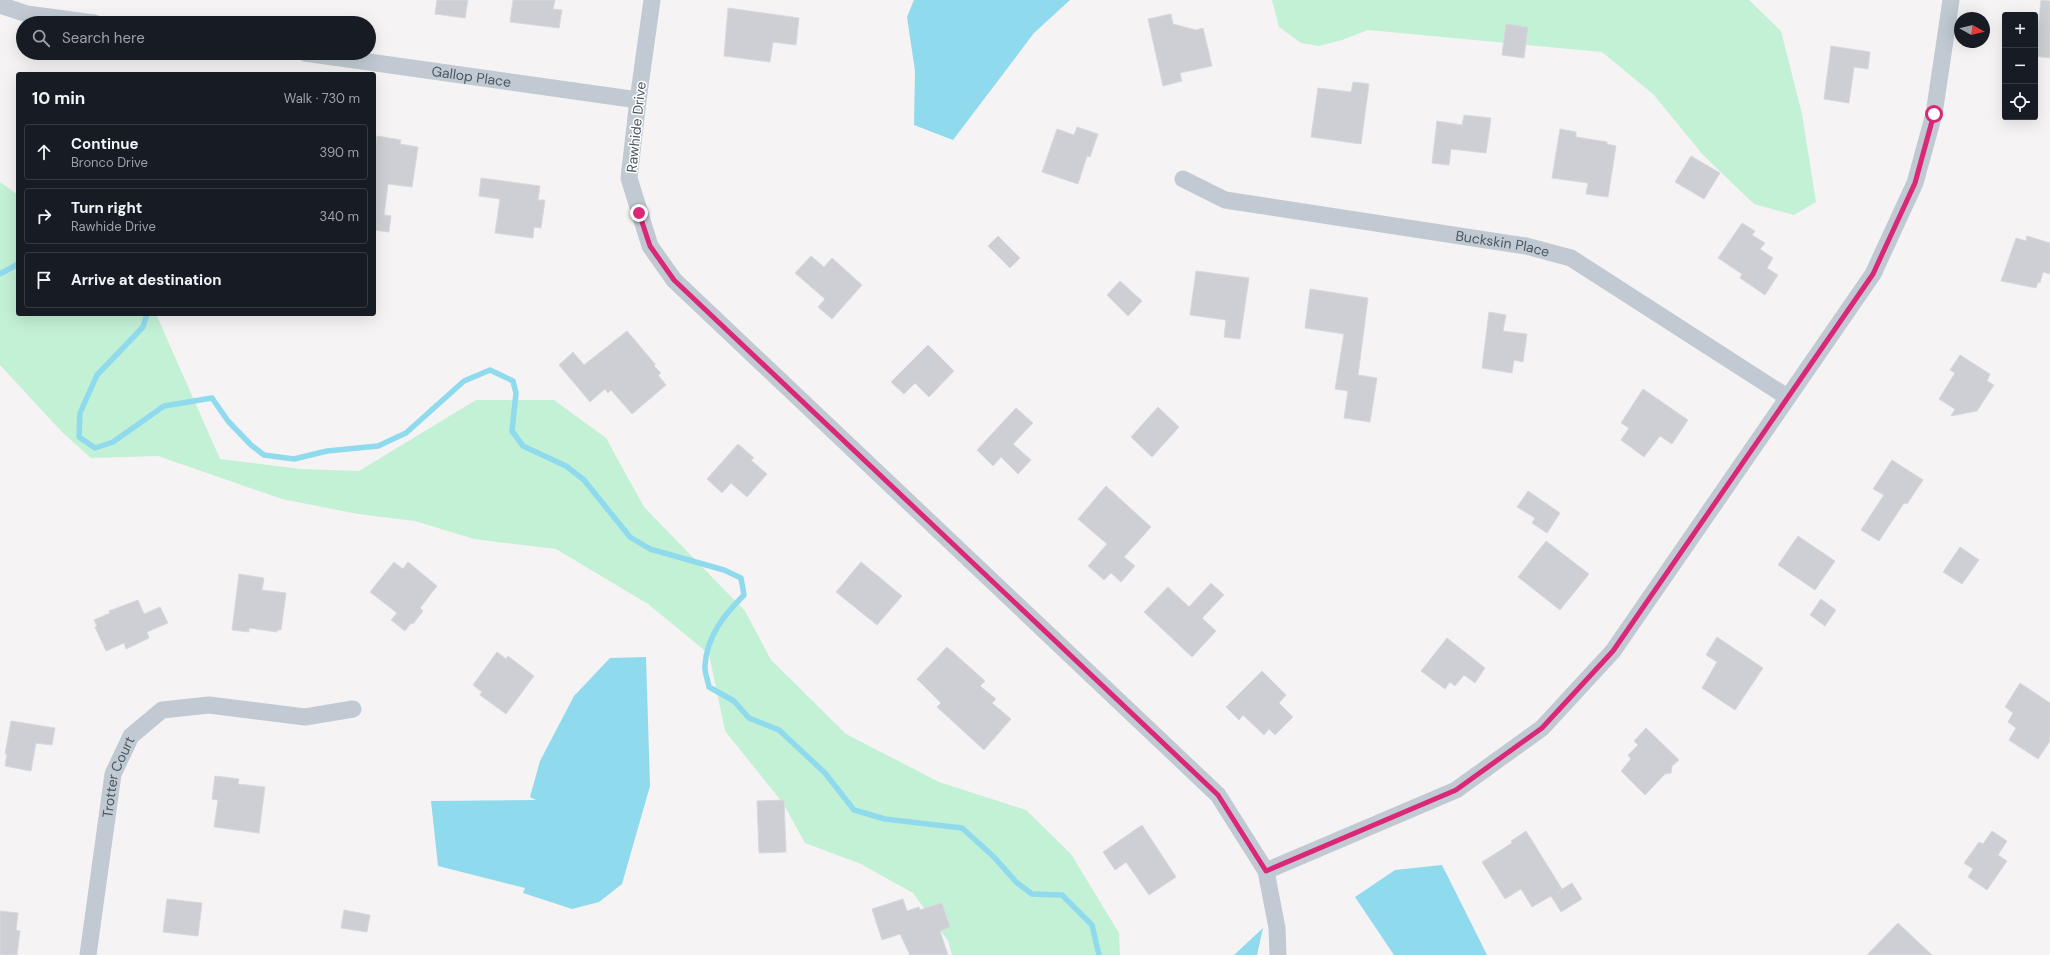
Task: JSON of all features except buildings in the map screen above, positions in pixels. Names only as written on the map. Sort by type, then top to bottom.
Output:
[{"type":"street","name":"Rawhide Drive","points":[[652,0],[629,178],[650,246],[674,280],[1218,795],[1266,871],[1278,928],[1278,955]]},
{"type":"street","points":[[1266,871],[1456,790],[1542,728],[1613,651],[1873,274],[1915,183],[1934,114],[1951,0]]},
{"type":"street","points":[[0,6],[27,14],[42,16]]},
{"type":"street","name":"Gallop Place","points":[[355,60],[638,100]]},
{"type":"street","name":"Buckskin Place","points":[[1183,179],[1225,200],[1526,246],[1572,258],[1787,398]]},
{"type":"street","name":"Trotter Court","points":[[88,955],[113,774],[131,736],[162,710],[209,705],[305,717],[353,709]]},
{"type":"green space","points":[[1272,0],[1749,0],[1781,31],[1802,114],[1816,202],[1794,215],[1754,204],[1703,155],[1654,95],[1602,52],[1368,30],[1342,40],[1319,46],[1301,43],[1279,27]]},
{"type":"green space","points":[[0,182],[16,194],[16,316],[157,316],[220,459],[302,469],[359,471],[476,400],[554,400],[606,438],[644,507],[745,611],[771,660],[846,734],[939,782],[1026,810],[1071,854],[1119,933],[1120,955],[952,955],[948,941],[913,893],[861,864],[805,843],[783,803],[725,731],[709,654],[648,604],[556,549],[474,539],[415,521],[358,514],[282,499],[158,456],[91,458],[63,433],[0,365]]},
{"type":"water","points":[[914,0],[1070,0],[1034,33],[953,140],[914,125],[915,71],[907,17]]},
{"type":"water","points":[[646,657],[650,786],[622,884],[599,902],[572,909],[523,893],[525,888],[438,866],[431,801],[536,800],[530,797],[540,761],[574,696],[610,658]]},
{"type":"water","points":[[1442,865],[1487,955],[1394,955],[1355,897],[1395,870]]},
{"type":"water","points":[[1263,928],[1257,955],[1234,955]]},
{"type":"waterway","points":[[0,274],[16,265]]},
{"type":"waterway","points":[[146,316],[143,327],[97,375],[80,413],[79,437],[95,448],[113,442],[164,406],[212,398],[228,421],[251,445],[264,455],[294,459],[327,451],[378,446],[406,433],[464,381],[490,370],[513,381],[516,393],[512,431],[523,446],[566,466],[584,480],[630,537],[650,549],[724,570],[741,578],[744,595],[723,618],[713,635],[706,654],[705,668],[709,687],[734,701],[749,718],[779,730],[825,773],[854,810],[885,819],[962,828],[994,857],[1016,882],[1032,894],[1062,895],[1092,925],[1099,955]]},
{"type":"route","points":[[639,213],[650,246],[674,280],[1218,795],[1266,871],[1456,790],[1542,728],[1613,651],[1873,274],[1915,183],[1934,114]]}]
